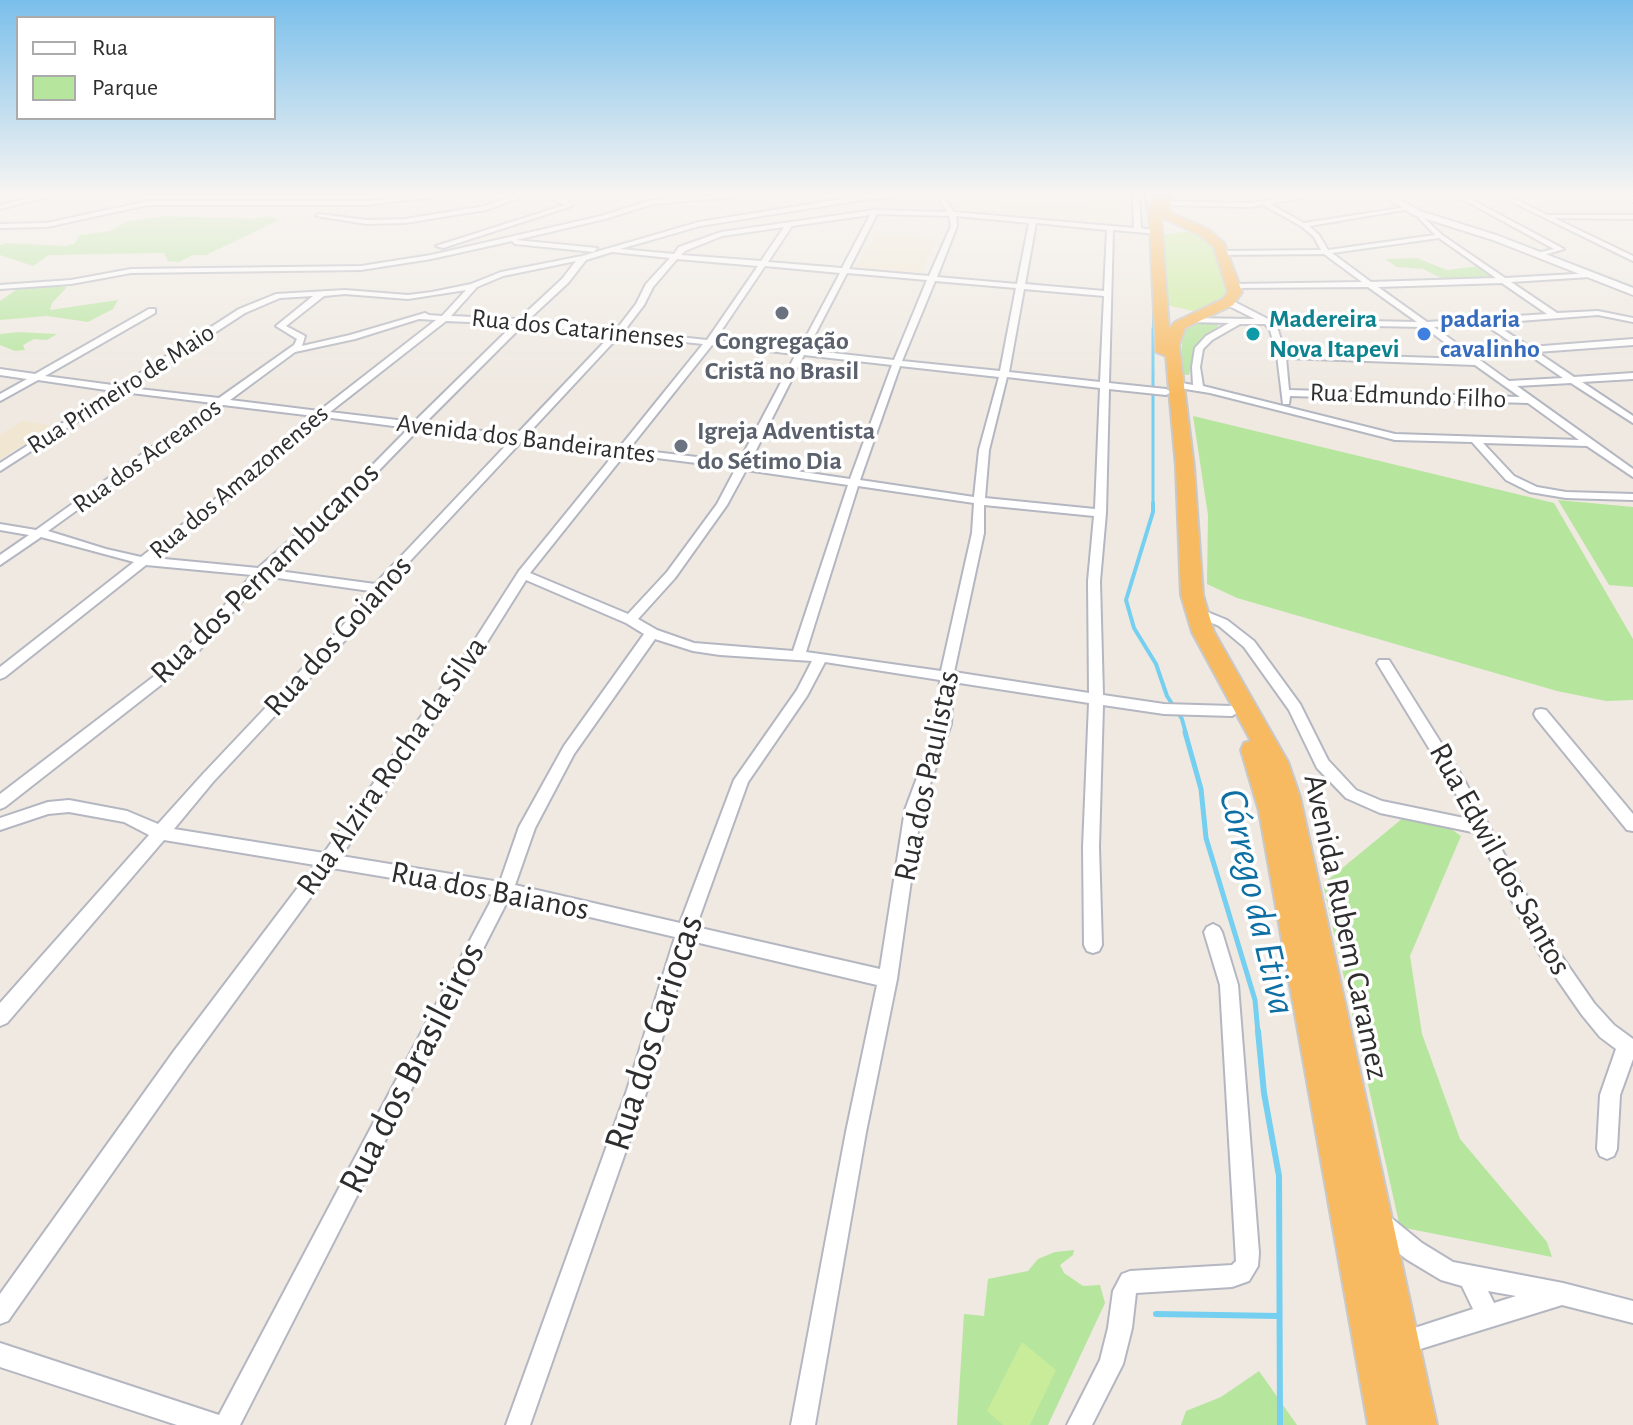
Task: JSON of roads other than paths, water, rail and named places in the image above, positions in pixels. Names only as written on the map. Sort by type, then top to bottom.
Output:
[{"type":"highway","name":"Avenida Rubem Caramez","points":[[1159,262],[1160,307],[1195,611],[1203,632],[1275,762],[1285,789],[1416,1425]]},
{"type":"highway","points":[[1160,307],[1193,318],[1233,303],[1225,262]]},
{"type":"highway","name":"Avenida Rubem Caramez","points":[[1193,318],[1175,331],[1169,389],[1180,599],[1196,645],[1253,750],[1272,811],[1389,1425]]},
{"type":"street","points":[[378,266],[392,262]]},
{"type":"street","points":[[0,287],[71,282],[131,271],[299,270],[378,266],[400,262]]},
{"type":"street","name":"Rua Primeiro de Maio","points":[[0,468],[242,311],[279,296],[357,292],[408,297],[473,286],[501,274],[565,262]]},
{"type":"street","name":"Rua dos Pernambucanos","points":[[2,798],[166,674],[191,651],[261,572],[352,492],[415,426],[565,281],[580,262]]},
{"type":"street","name":"Rua dos Goianos","points":[[0,1017],[161,833],[345,632],[378,588],[616,335],[669,262]]},
{"type":"street","points":[[756,262],[1109,294]]},
{"type":"street","name":"Rua Alzira Rocha da Silva","points":[[0,1313],[181,1058],[328,861],[474,652],[523,574],[709,343],[764,262]]},
{"type":"street","points":[[630,620],[697,543],[722,505],[852,262]]},
{"type":"street","points":[[799,654],[854,482],[897,362],[940,262]]},
{"type":"street","name":"Rua dos Paulistas","points":[[803,1425],[856,1132],[888,979],[913,810],[944,724],[947,675],[974,557],[984,450],[1004,373],[1024,262]]},
{"type":"street","points":[[1093,945],[1094,581],[1100,513],[1109,262]]},
{"type":"street","points":[[1339,262],[1633,474]]},
{"type":"street","points":[[1476,262],[1555,316]]},
{"type":"street","points":[[1556,262],[1633,292]]},
{"type":"street","points":[[1169,389],[1233,303],[1370,285],[1590,275]]},
{"type":"street","name":"Rua dos Amazonenses","points":[[0,674],[145,561],[323,412],[447,316],[473,286]]},
{"type":"street","points":[[294,350],[302,338],[280,326],[321,294]]},
{"type":"street","points":[[294,350],[352,337],[460,301]]},
{"type":"street","points":[[1233,303],[1269,323],[1424,325],[1609,314],[1633,320]]},
{"type":"street","points":[[1233,303],[1269,323],[1281,355],[1287,393],[1285,411]]},
{"type":"street","points":[[0,398],[152,311]]},
{"type":"street","name":"Rua dos Catarinenses","points":[[418,317],[447,316],[521,322],[616,335],[1169,389],[1285,411],[1395,437],[1590,443]]},
{"type":"street","points":[[1483,320],[1633,420]]},
{"type":"street","points":[[1529,350],[1633,342]]},
{"type":"street","name":"Rua dos Acreanos","points":[[0,561],[294,350]]},
{"type":"street","points":[[1281,355],[1476,362]]},
{"type":"street","name":"Avenida dos Bandeirantes","points":[[0,372],[622,450],[981,501],[1100,513]]},
{"type":"street","points":[[1505,384],[1633,376]]},
{"type":"street","name":"Rua Edmundo Filho","points":[[1287,393],[1528,400]]},
{"type":"street","points":[[1476,441],[1510,478],[1534,490],[1566,495],[1633,497]]},
{"type":"street","points":[[0,527],[40,533],[145,561],[261,572],[378,588]]},
{"type":"street","points":[[523,574],[630,620],[652,633],[693,647],[799,654],[1164,709],[1232,711]]},
{"type":"street","points":[[1195,611],[1223,623],[1249,644],[1295,708],[1322,764],[1351,794],[1380,807],[1484,828]]},
{"type":"street","name":"Rua dos Brasileiros","points":[[227,1425],[505,890],[527,827],[569,750],[652,633]]},
{"type":"street","name":"Rua dos Cariocas","points":[[518,1425],[636,1093],[686,930],[741,780],[802,693],[821,657]]},
{"type":"street","name":"Rua Edwil dos Santos","points":[[1384,663],[1436,744],[1484,828],[1545,947],[1588,1009],[1630,1048]]},
{"type":"street","points":[[1541,714],[1633,825]]},
{"type":"street","name":"Rua dos Baianos","points":[[0,824],[29,812],[69,806],[127,817],[161,833],[505,890],[888,979]]},
{"type":"street","points":[[1079,1425],[1111,1364],[1120,1328],[1124,1291],[1130,1282],[1232,1276],[1241,1273],[1247,1266],[1229,985],[1213,932]]},
{"type":"street","points":[[1607,1149],[1610,1095],[1630,1048]]},
{"type":"street","points":[[1372,1216],[1433,1264],[1470,1277],[1563,1294],[1633,1312]]},
{"type":"street","points":[[1470,1277],[1488,1317]]},
{"type":"street","points":[[1400,1343],[1563,1294]]},
{"type":"street","points":[[0,1355],[214,1425]]},
{"type":"waterway","name":"Córrego da Etiva","points":[[1153,289],[1153,512],[1126,600],[1134,628],[1156,664],[1167,696],[1182,719],[1186,734]]},
{"type":"waterway","name":"Córrego da Etiva","points":[[1185,732],[1201,789],[1206,838],[1255,1000],[1258,1033]]},
{"type":"waterway","name":"Córrego da Etiva","points":[[1258,1031],[1264,1093],[1279,1176],[1280,1425]]},
{"type":"waterway","points":[[1156,1314],[1279,1316]]},
{"type":"place","name":"Congregação Cristã no Brasil","points":[[782,313]]},
{"type":"place","name":"Madereira Nova Itapevi","points":[[1253,334]]},
{"type":"place","name":"padaria cavalinho","points":[[1424,334]]},
{"type":"place","name":"Igreja Adventista do Sétimo Dia","points":[[681,446]]}]
